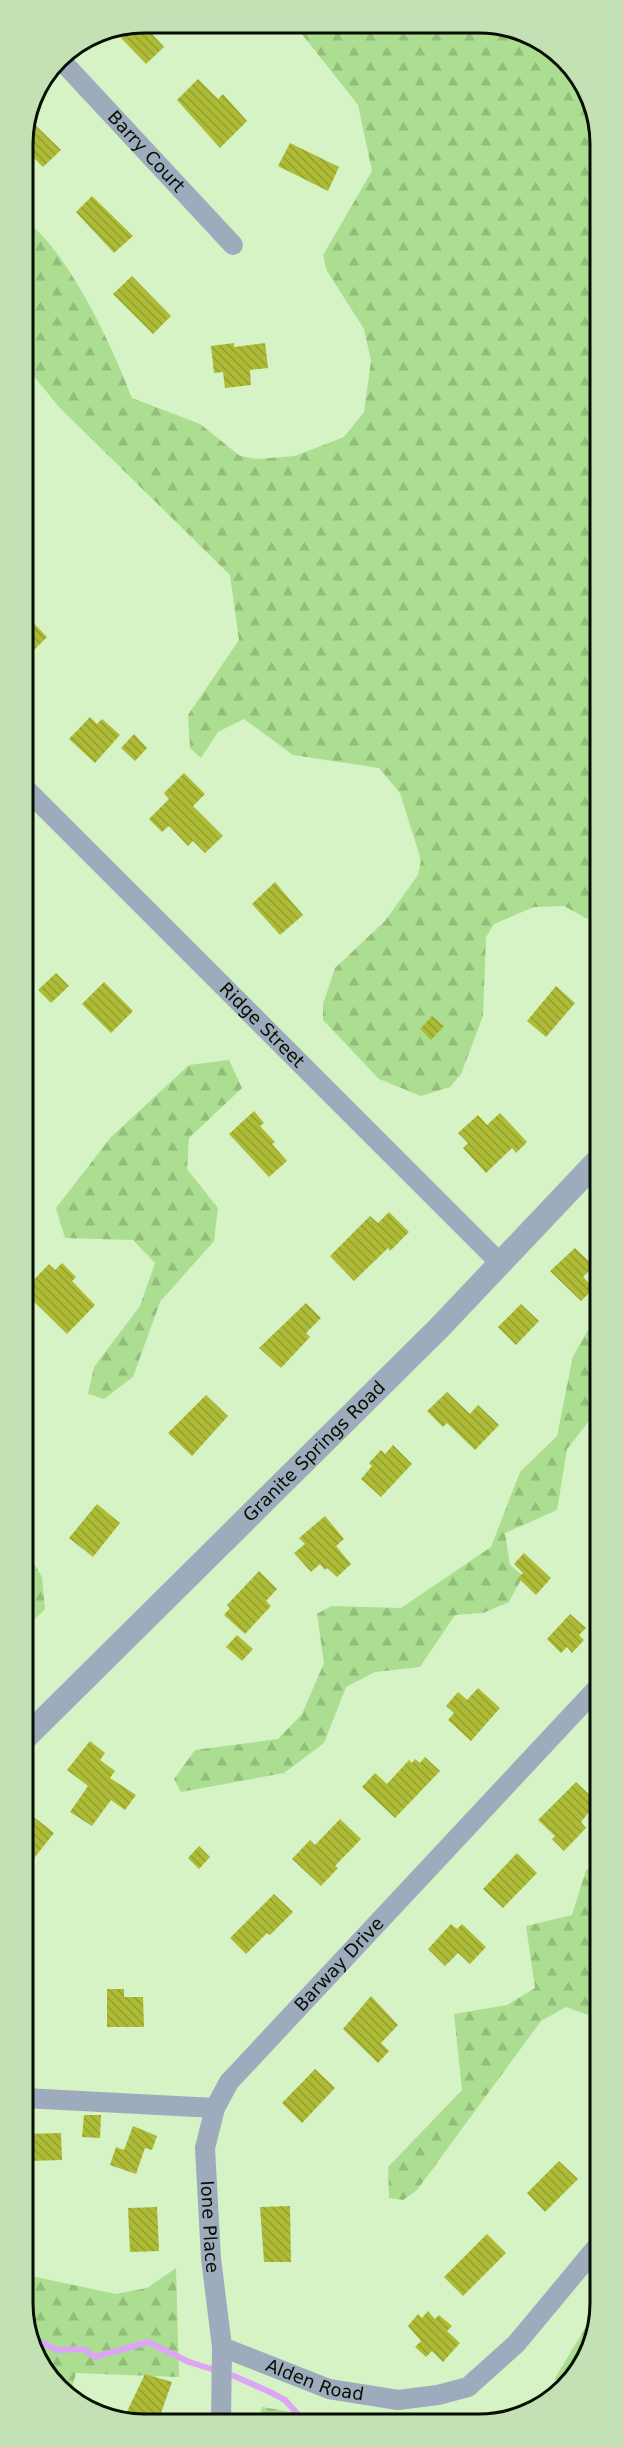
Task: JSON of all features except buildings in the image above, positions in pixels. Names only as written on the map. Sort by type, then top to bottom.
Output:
[{"type":"street","name":"Barry Court","points":[[66,66],[233,245]]},
{"type":"street","name":"Ridge Street","points":[[33,796],[500,1263]]},
{"type":"street","name":"Granite Springs Road","points":[[33,1730],[439,1328],[590,1168]]},
{"type":"street","name":"Barway Drive","points":[[215,2108],[229,2082],[590,1695]]},
{"type":"street","points":[[33,2098],[215,2108]]},
{"type":"street","name":"Ione Place","points":[[215,2108],[205,2148],[211,2258],[222,2348]]},
{"type":"street","name":"Alden Road","points":[[222,2348],[329,2389],[398,2400],[438,2395],[468,2387],[516,2344],[590,2255]]},
{"type":"street","points":[[221,2414],[222,2348]]},
{"type":"green space","points":[[301,33],[500,35],[521,41],[534,48],[562,71],[579,95],[586,116],[590,144],[590,920],[564,906],[534,907],[494,924],[486,937],[483,1016],[461,1074],[450,1087],[421,1096],[379,1079],[323,1020],[323,1004],[335,968],[385,921],[418,875],[421,860],[400,793],[379,768],[293,755],[244,719],[218,732],[201,758],[190,748],[188,715],[239,640],[230,575],[59,407],[33,375],[33,227],[56,253],[87,300],[113,352],[132,398],[200,424],[240,456],[258,459],[295,456],[344,437],[364,412],[371,361],[364,329],[327,271],[323,255],[372,171],[358,105]]},
{"type":"green space","points":[[229,1060],[242,1088],[189,1138],[187,1169],[218,1208],[214,1241],[160,1302],[133,1377],[104,1399],[88,1394],[94,1367],[140,1306],[155,1263],[133,1240],[65,1238],[56,1208],[111,1137],[189,1065]]},
{"type":"green space","points":[[590,1327],[590,1420],[567,1449],[557,1510],[505,1533],[510,1565],[523,1576],[509,1602],[483,1613],[455,1615],[420,1667],[375,1672],[346,1687],[324,1743],[284,1773],[181,1792],[174,1779],[195,1750],[278,1739],[302,1714],[324,1663],[317,1614],[331,1606],[401,1608],[491,1547],[520,1472],[557,1436],[573,1356]]},
{"type":"green space","points":[[33,1562],[42,1577],[45,1609],[33,1621]]},
{"type":"green space","points":[[590,1868],[590,2016],[566,2007],[541,2021],[417,2190],[403,2200],[389,2198],[388,2167],[462,2090],[454,2014],[507,2005],[535,1988],[526,1926],[572,1915],[586,1870]]},
{"type":"green space","points":[[176,2268],[179,2377],[76,2373],[72,2387],[56,2370],[44,2352],[39,2338],[34,2317],[33,2276],[116,2294],[147,2288]]},
{"type":"green space","points":[[588,2324],[579,2352],[556,2382],[555,2378]]},
{"type":"green space","points":[[262,2407],[304,2414],[260,2414]]},
{"type":"waterway","points":[[40,2342],[57,2350],[84,2349],[95,2357],[148,2342],[189,2362],[234,2376],[270,2392],[285,2400],[298,2414]]}]
